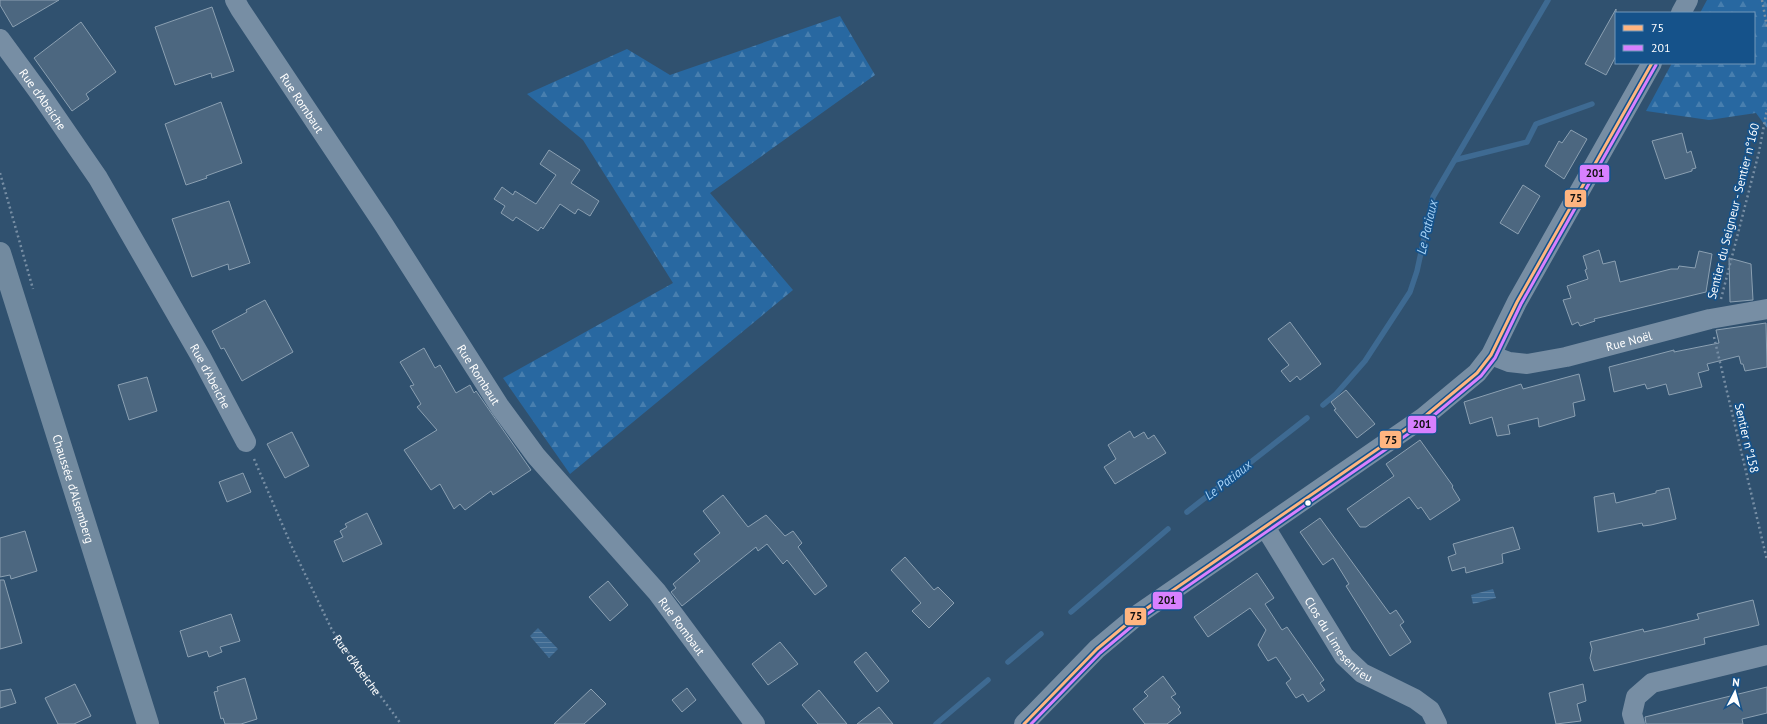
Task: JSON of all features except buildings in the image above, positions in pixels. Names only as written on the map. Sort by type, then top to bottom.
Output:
[{"type":"main road","name":"Chaussée d'Alsemberg","points":[[0,253],[148,724]]},
{"type":"street","name":"Rue Rombaut","points":[[236,0],[240,9],[384,225],[500,407],[536,456],[657,592],[755,724]]},
{"type":"street","points":[[1682,12],[1688,0]]},
{"type":"street","name":"Rue d'Abeiche","points":[[0,39],[41,95],[98,178],[201,357],[246,442]]},
{"type":"street","points":[[1024,724],[1097,649],[1140,613],[1424,417],[1478,373],[1491,355],[1517,302],[1651,64]]},
{"type":"street","name":"Rue Noël","points":[[1491,355],[1508,362],[1527,364],[1566,358],[1713,318],[1767,309]]},
{"type":"street","name":"Clos du Limesenrieu","points":[[1265,527],[1344,656],[1362,672],[1416,698],[1430,710],[1437,724]]},
{"type":"street","points":[[1635,724],[1632,714],[1636,697],[1652,683],[1767,655]]},
{"type":"path","points":[[1762,0],[1767,27]]},
{"type":"path","name":"Sentier du Seigneur - Sentier n°160","points":[[1713,318],[1759,152],[1767,109]]},
{"type":"path","name":"Sentier n°158","points":[[1713,318],[1767,560]]},
{"type":"path","name":"Rue d'Abeiche","points":[[246,442],[292,547],[332,630],[401,724]]},
{"type":"green space","points":[[1707,0],[1767,0],[1767,128],[1756,113],[1709,120],[1646,111],[1671,64],[1755,64],[1755,12],[1701,12]]},
{"type":"green space","points":[[840,16],[875,75],[710,193],[793,290],[570,474],[503,378],[673,283],[583,140],[527,94],[627,49],[670,75]]},
{"type":"shaded area","points":[[1493,589],[1496,598],[1473,604],[1471,595]]},
{"type":"shaded area","points":[[538,628],[558,649],[549,658],[530,636]]},
{"type":"waterway","name":"Le Patiaux","points":[[1323,405],[1336,394],[1365,361],[1410,292],[1417,271],[1433,197],[1548,0]]},
{"type":"waterway","points":[[1455,160],[1527,142],[1536,124],[1592,104]]},
{"type":"waterway","name":"Le Patiaux","points":[[1187,512],[1307,418]]},
{"type":"waterway","name":"Le Patiaux","points":[[1071,612],[1168,529]]},
{"type":"waterway","name":"Le Patiaux","points":[[1008,662],[1041,634]]},
{"type":"waterway","name":"Le Patiaux","points":[[936,724],[988,680]]},
{"type":"transit line","name":"75","points":[[1024,724],[1097,649],[1140,613],[1424,417],[1477,373],[1491,355],[1517,302],[1651,64]]},
{"type":"transit line","name":"201","points":[[1031,724],[1100,653],[1143,617],[1427,421],[1481,376],[1495,358],[1521,304],[1656,65]]}]
